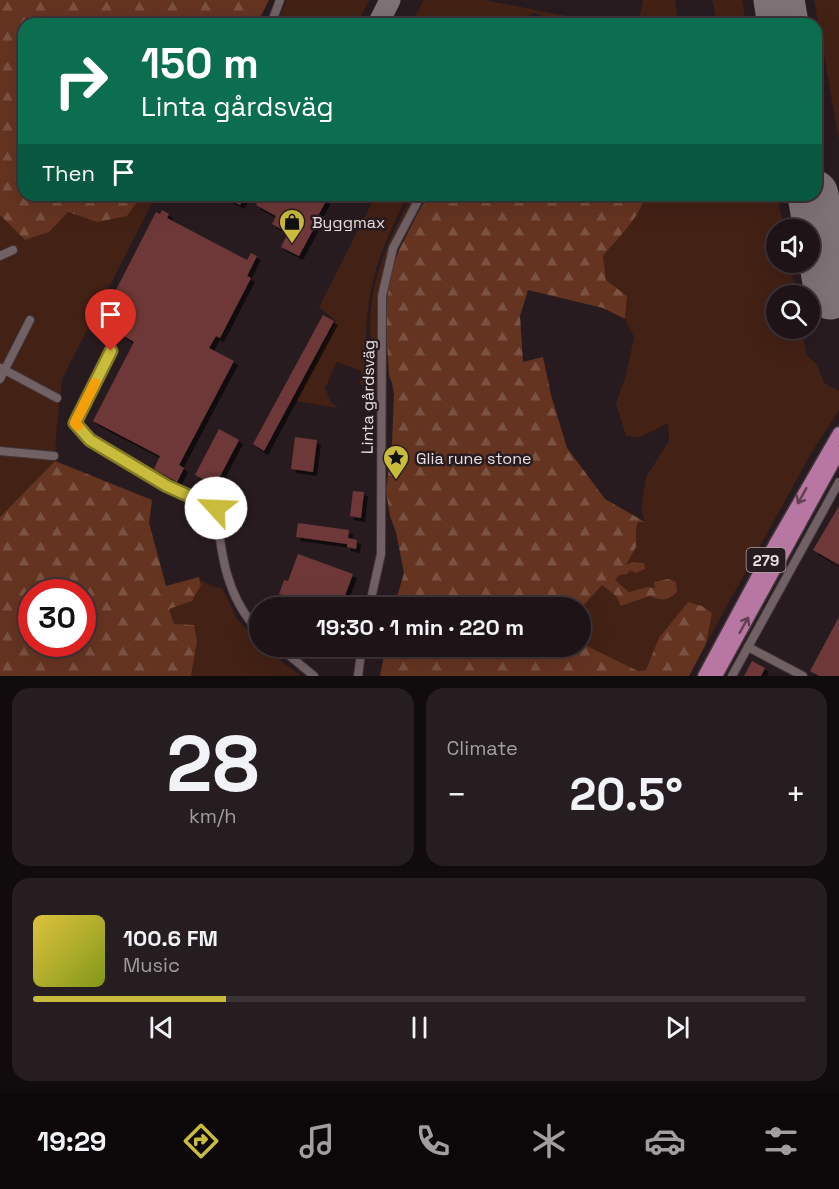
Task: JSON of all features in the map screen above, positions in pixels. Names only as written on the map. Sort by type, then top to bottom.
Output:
[{"type":"main road","name":"279","points":[[704,676],[775,544],[839,433]]},
{"type":"main road","name":"279","points":[[716,676],[839,452]]},
{"type":"street","points":[[273,18],[280,0]]},
{"type":"street","name":"Linta gårdsväg","points":[[371,597],[381,554],[382,296],[393,248],[418,201]]},
{"type":"street","points":[[0,256],[13,250]]},
{"type":"street","points":[[0,379],[2,369],[30,320]]},
{"type":"street","points":[[111,351],[75,423],[90,440],[167,486],[216,508],[222,562],[234,595],[249,622]]},
{"type":"street","points":[[2,369],[57,398]]},
{"type":"street","points":[[0,451],[54,456]]},
{"type":"street","points":[[732,676],[839,482]]},
{"type":"street","points":[[748,647],[802,676]]},
{"type":"street","points":[[291,657],[314,676]]},
{"type":"street","points":[[358,676],[361,657]]},
{"type":"shaded area","points":[[287,0],[369,0],[360,18],[279,18]]},
{"type":"shaded area","points":[[424,0],[485,0],[576,18],[547,18],[535,13],[522,18],[414,18]]},
{"type":"shaded area","points":[[643,0],[675,0],[677,18],[639,18]]},
{"type":"shaded area","points":[[712,0],[742,0],[745,18],[716,18]]},
{"type":"shaded area","points":[[814,0],[839,0],[839,140],[822,45],[822,18],[817,18]]},
{"type":"shaded area","points":[[138,201],[153,201],[62,379],[55,461],[0,517],[0,215],[25,240],[49,232],[68,212],[82,216],[127,216]]},
{"type":"shaded area","points":[[373,201],[404,201],[381,254],[368,309],[366,359],[368,380],[376,392],[376,401],[369,400],[360,382],[361,371],[337,362],[325,388],[331,402],[338,408],[295,401],[336,321],[319,307]]},
{"type":"shaded area","points":[[409,201],[413,201],[393,246],[380,285],[377,310],[377,388],[373,377],[371,311],[378,272],[392,235]]},
{"type":"shaded area","points":[[643,201],[778,201],[782,219],[766,219],[766,273],[792,273],[794,285],[766,285],[766,339],[804,339],[806,354],[817,365],[824,383],[839,391],[839,410],[813,450],[706,644],[712,613],[659,638],[647,670],[638,671],[591,648],[591,597],[602,585],[616,596],[622,606],[650,596],[658,599],[671,597],[677,592],[647,587],[629,592],[614,580],[619,575],[644,563],[633,562],[625,567],[636,547],[638,522],[645,522],[641,509],[646,477],[669,441],[668,423],[641,437],[626,436],[616,403],[626,376],[634,337],[625,319],[627,296],[606,280],[603,256],[640,210]]},
{"type":"shaded area","points":[[200,580],[222,588],[238,620],[249,632],[249,657],[276,657],[301,676],[191,676],[197,641],[174,624],[169,609],[192,601],[201,585]]},
{"type":"green space","points":[[0,0],[269,0],[260,18],[18,18],[18,201],[138,201],[127,216],[97,222],[68,212],[49,232],[25,240],[0,215]]},
{"type":"green space","points":[[426,201],[643,201],[634,219],[603,256],[606,280],[627,296],[625,319],[603,308],[528,290],[520,316],[523,362],[543,357],[551,395],[567,448],[605,499],[645,522],[638,522],[636,547],[626,565],[633,562],[644,563],[645,569],[636,573],[630,570],[627,574],[619,575],[615,580],[629,592],[647,587],[655,588],[654,582],[668,579],[676,582],[677,592],[671,597],[661,599],[650,596],[621,606],[616,596],[602,585],[591,597],[397,597],[404,573],[386,491],[392,444],[394,394],[389,375],[386,327],[391,272],[399,250],[421,207]]},
{"type":"green space","points":[[55,461],[152,500],[149,523],[166,586],[199,577],[201,585],[192,601],[169,609],[174,624],[194,625],[197,641],[191,676],[0,676],[0,517]]},
{"type":"green space","points":[[688,602],[702,606],[712,613],[706,644],[689,676],[380,676],[384,657],[591,657],[591,648],[638,671],[646,670],[659,638]]},
{"type":"building","points":[[258,201],[326,201],[299,256],[281,247],[288,233],[272,224],[276,216],[256,205]]},
{"type":"building","points":[[162,210],[169,214],[167,218],[247,260],[251,253],[257,256],[247,276],[251,278],[220,338],[216,336],[209,348],[234,361],[179,465],[184,468],[177,482],[154,469],[160,456],[93,421],[134,342],[107,326],[110,321],[102,317],[156,212],[160,214]]},
{"type":"building","points":[[323,315],[334,321],[264,451],[253,444]]},
{"type":"building","points":[[219,429],[239,440],[215,486],[195,475]]},
{"type":"building","points":[[295,437],[317,440],[313,472],[291,469]]},
{"type":"building","points":[[353,491],[364,492],[361,518],[350,516]]},
{"type":"building","points":[[839,506],[839,565],[813,550]]},
{"type":"building","points":[[298,523],[349,530],[348,538],[357,540],[356,549],[347,547],[347,544],[296,537]]},
{"type":"building","points":[[298,554],[353,574],[344,597],[282,597],[283,595],[279,594],[284,580],[288,581]]},
{"type":"building","points":[[839,617],[839,676],[819,676],[810,671]]},
{"type":"building","points":[[752,661],[765,668],[761,676],[744,676]]},
{"type":"taxiway","points":[[381,18],[390,0]]},
{"type":"taxiway","points":[[816,215],[826,235],[839,247]]},
{"type":"taxiway","points":[[826,271],[832,281],[839,284]]},
{"type":"runway","points":[[779,0],[782,18]]},
{"type":"runway","points":[[814,201],[830,294]]},
{"type":"slow traffic","points":[[78,426],[75,423],[95,383]]},
{"type":"place","name":"Byggmax","points":[[292,245]]},
{"type":"place","name":"Glia rune stone","points":[[396,481]]},
{"type":"route","points":[[111,351],[75,423],[90,440],[167,486],[216,508]]}]
